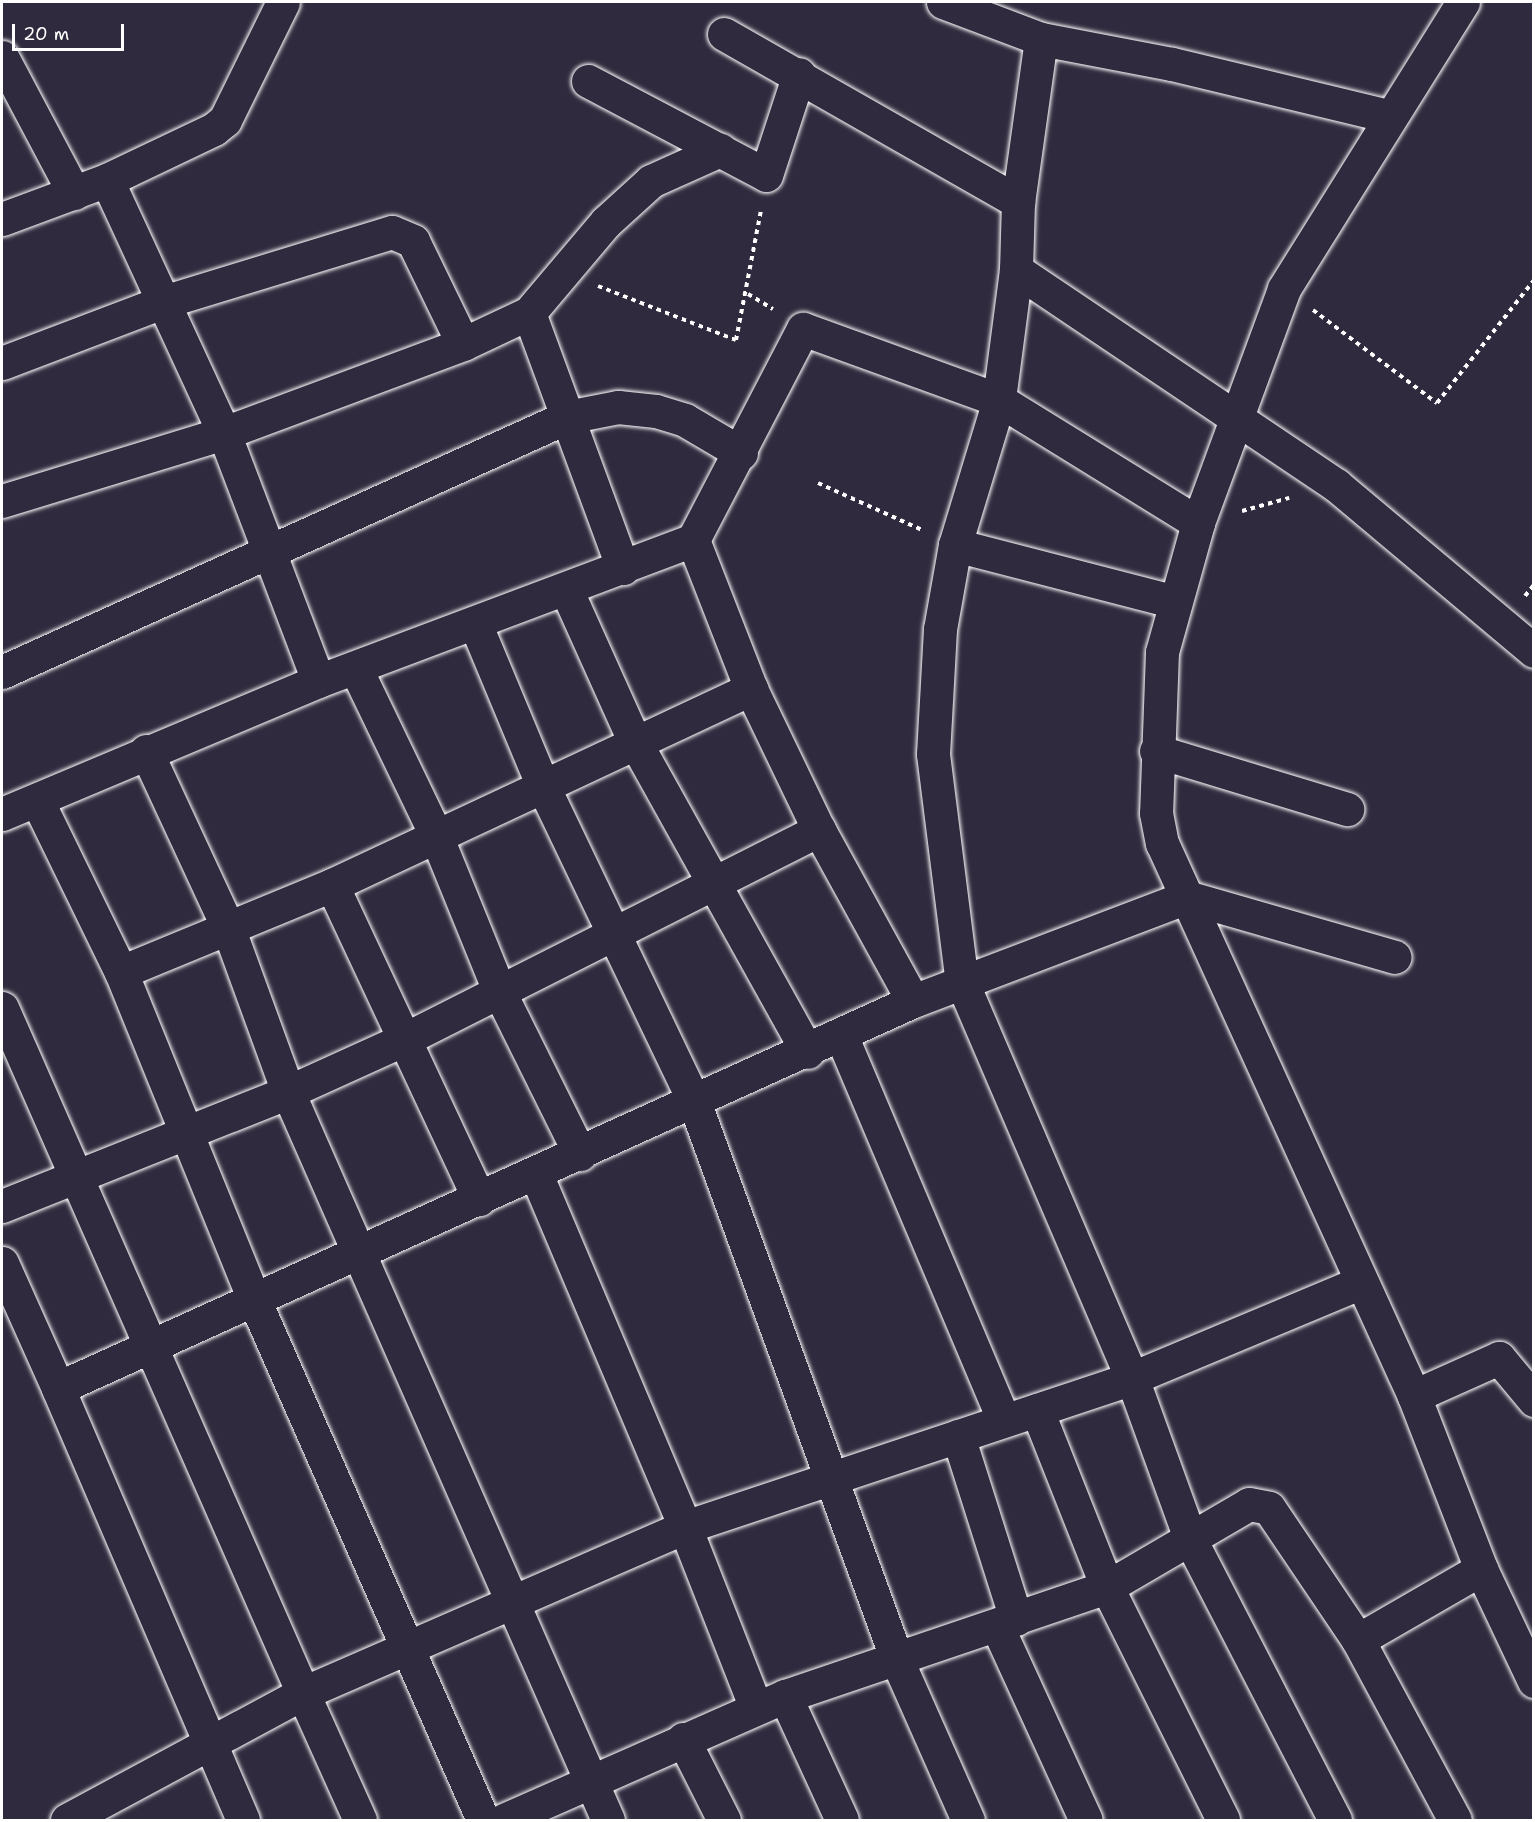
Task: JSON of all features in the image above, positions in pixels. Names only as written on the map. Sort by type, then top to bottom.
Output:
[{"type":"street","points":[[2,219],[106,180],[225,120],[283,2]]},
{"type":"street","points":[[943,2],[974,9],[1041,39],[1203,71],[1388,116]]},
{"type":"street","points":[[1463,2],[1388,116],[1284,289],[1240,417],[1198,523],[1175,602],[1162,652],[1156,751],[1162,843],[1414,1396],[1481,1569],[1533,1679]]},
{"type":"street","points":[[724,34],[799,74],[1018,202]]},
{"type":"street","points":[[1041,39],[1018,202],[1016,270],[999,400],[955,545],[940,629],[933,754],[962,982],[1132,1378],[1191,1541],[1335,1821]]},
{"type":"street","points":[[2,57],[74,193]]},
{"type":"street","points":[[588,81],[766,175],[799,74]]},
{"type":"street","points":[[2,501],[224,433],[463,344],[529,313],[564,272],[651,181],[720,150]]},
{"type":"street","points":[[106,180],[224,433],[318,681]]},
{"type":"street","points":[[2,363],[163,302],[379,233],[399,232],[413,241],[463,344]]},
{"type":"street","points":[[1016,270],[1240,417],[1336,485],[1533,651]]},
{"type":"street","points":[[529,313],[623,568]]},
{"type":"street","points":[[2,814],[146,751],[318,681],[356,669],[693,540],[741,453],[803,328],[999,400],[1198,523]]},
{"type":"street","points":[[2,672],[567,417],[618,407],[656,411],[685,420],[741,453]]},
{"type":"street","points":[[693,540],[751,689],[819,830],[913,1001]]},
{"type":"street","points":[[955,545],[1175,602]]},
{"type":"street","points":[[566,589],[634,740],[808,1052]]},
{"type":"street","points":[[475,623],[542,784],[694,1101],[897,1660],[968,1821]]},
{"type":"street","points":[[356,669],[435,833],[500,993],[580,1154]]},
{"type":"street","points":[[121,972],[229,930],[332,885],[435,833],[634,740],[751,689]]},
{"type":"street","points":[[146,751],[229,930],[288,1092],[608,1821]]},
{"type":"street","points":[[1156,751],[1347,809]]},
{"type":"street","points":[[38,800],[121,972],[188,1129],[253,1297],[483,1821]]},
{"type":"street","points":[[2,1206],[188,1129],[288,1092],[405,1039],[500,993],[711,881],[819,830]]},
{"type":"street","points":[[332,885],[479,1200]]},
{"type":"street","points":[[58,1388],[253,1297],[360,1253],[694,1101],[808,1052],[913,1001],[1187,897],[1395,957]]},
{"type":"street","points":[[3,1015],[76,1174],[360,1821]]},
{"type":"street","points":[[841,1035],[1004,1420]]},
{"type":"street","points":[[536,1174],[686,1527],[770,1702],[842,1821]]},
{"type":"street","points":[[2,1263],[58,1388],[243,1821]]},
{"type":"street","points":[[67,1821],[208,1742],[303,1694],[407,1644],[512,1599],[686,1527],[1132,1378],[1361,1282]]},
{"type":"street","points":[[1414,1396],[1499,1358],[1533,1400]]},
{"type":"street","points":[[1037,1410],[1107,1587],[1223,1821]]},
{"type":"street","points":[[958,1436],[1006,1622],[1086,1821]]},
{"type":"street","points":[[504,1821],[770,1702],[1107,1587],[1191,1541],[1236,1508],[1249,1504],[1269,1508],[1358,1640],[1455,1821]]},
{"type":"street","points":[[1358,1640],[1481,1569]]},
{"type":"street","points":[[683,1739],[724,1821]]},
{"type":"path","points":[[564,272],[736,340],[766,175]]},
{"type":"path","points":[[1284,289],[1437,403],[1533,279]]},
{"type":"path","points":[[818,483],[955,545]]},
{"type":"path","points":[[1198,523],[1336,485]]}]
